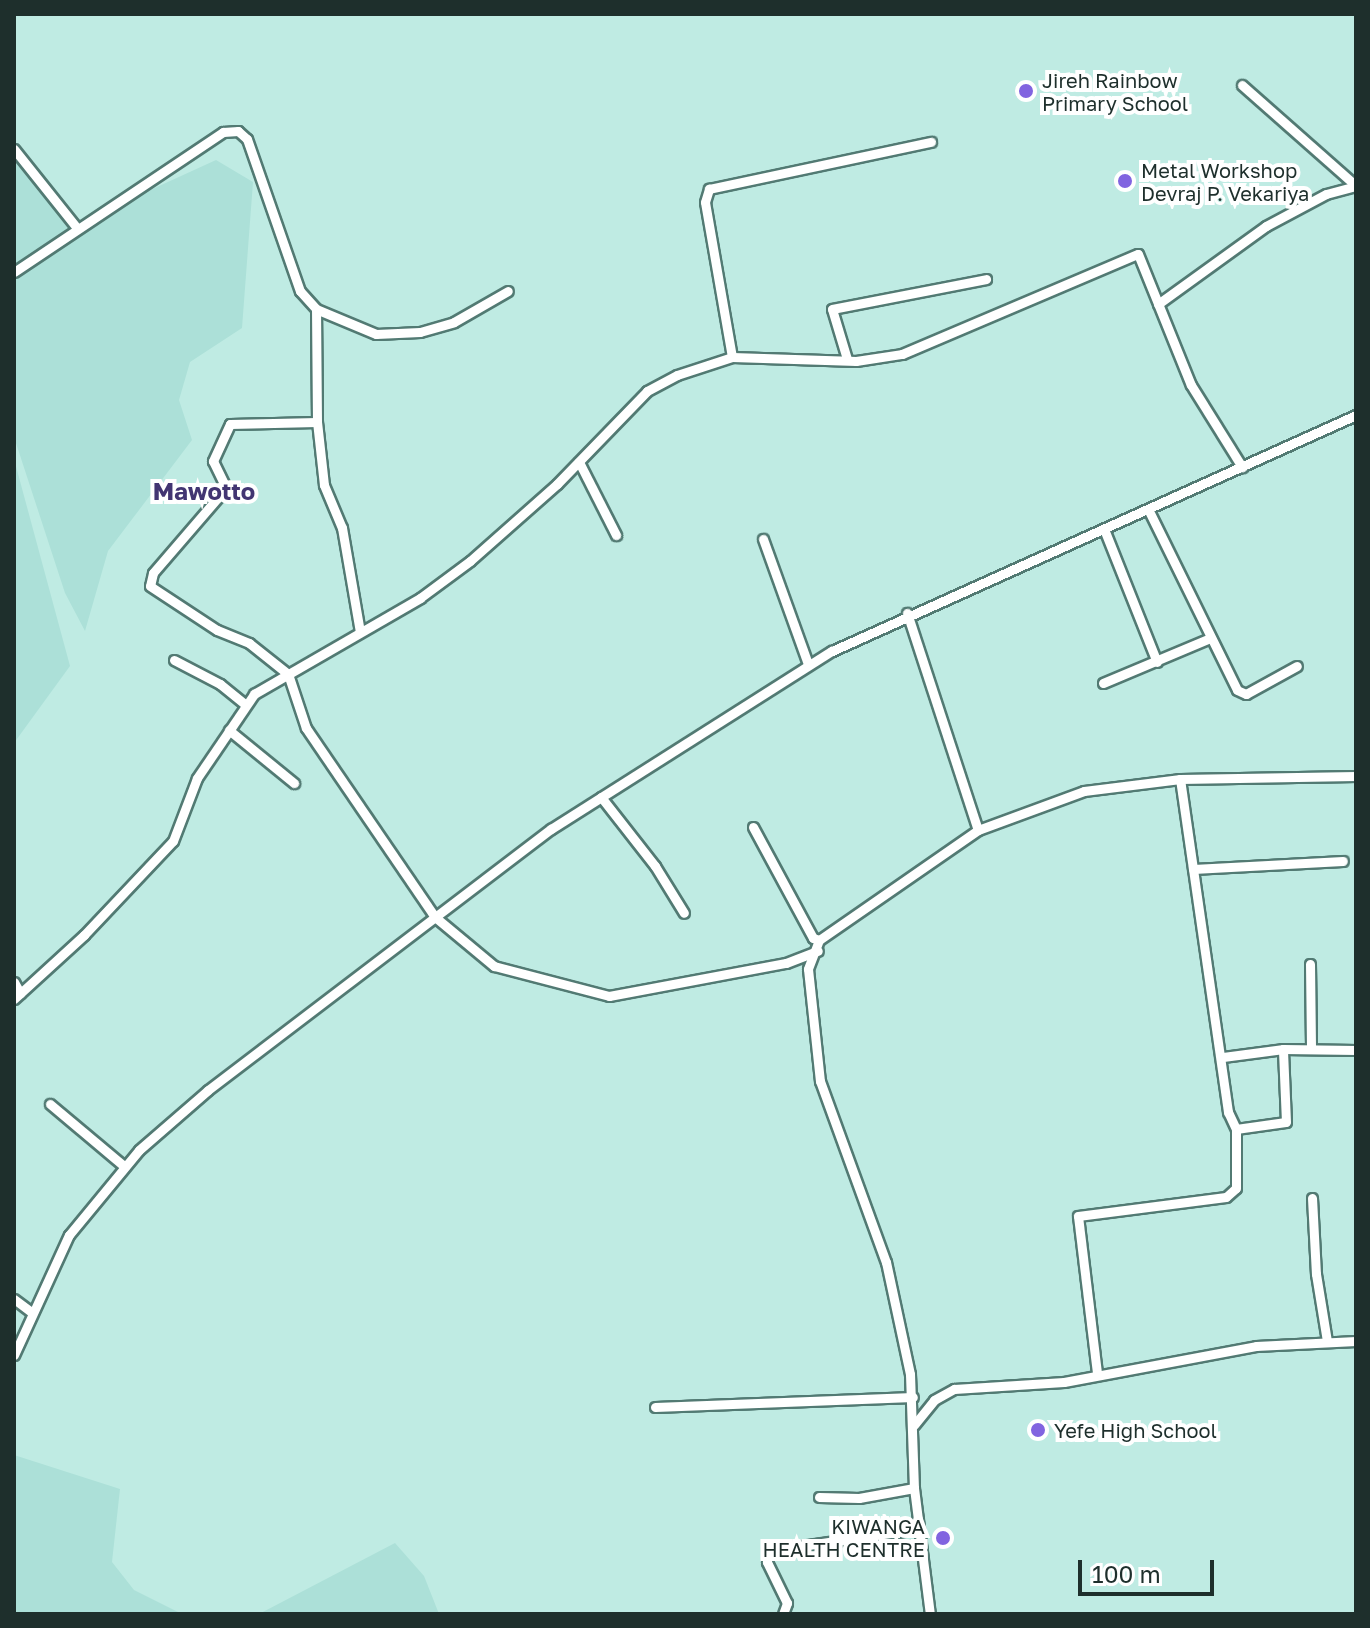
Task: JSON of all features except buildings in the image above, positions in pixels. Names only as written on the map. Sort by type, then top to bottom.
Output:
[{"type":"street","points":[[1242,85],[1356,186]]},
{"type":"street","points":[[14,272],[223,132],[238,131],[247,139],[300,291],[316,309],[376,334],[420,332],[454,322],[508,291]]},
{"type":"street","points":[[732,357],[705,202],[709,189],[931,142]]},
{"type":"street","points":[[14,149],[77,228]]},
{"type":"street","points":[[1158,304],[1266,226],[1326,194],[1356,186]]},
{"type":"street","points":[[17,996],[173,841],[197,778],[246,705],[288,674],[470,561],[579,462],[657,385],[732,357],[847,359],[902,354],[930,345],[1138,254],[1191,385],[1242,467]]},
{"type":"street","points":[[847,359],[832,309],[986,279]]},
{"type":"street","points":[[316,309],[317,422],[324,485],[342,528],[360,632]]},
{"type":"street","points":[[14,1355],[31,1312],[69,1235],[124,1166],[208,1090],[435,917],[601,797],[808,664],[907,613],[1149,511],[1356,415]]},
{"type":"street","points":[[317,422],[230,424],[213,461],[227,482],[224,493],[150,579],[152,590],[249,643],[288,674],[306,728],[435,917],[494,966],[609,996],[786,963],[818,951]]},
{"type":"street","points":[[579,462],[616,535]]},
{"type":"street","points":[[1149,511],[1210,638],[1241,693],[1297,666]]},
{"type":"street","points":[[1104,529],[1157,662]]},
{"type":"street","points":[[763,539],[808,664]]},
{"type":"street","points":[[907,613],[978,830]]},
{"type":"street","points":[[1103,683],[1210,638]]},
{"type":"street","points":[[174,660],[220,684],[246,705]]},
{"type":"street","points":[[229,730],[294,783]]},
{"type":"street","points":[[819,940],[978,830],[1084,791],[1180,779],[1356,776]]},
{"type":"street","points":[[1097,1373],[1078,1216],[1226,1197],[1236,1188],[1236,1129],[1228,1112],[1223,1057],[1180,779]]},
{"type":"street","points":[[601,797],[655,866],[684,913]]},
{"type":"street","points":[[753,827],[813,938],[819,940]]},
{"type":"street","points":[[1193,869],[1343,861]]},
{"type":"street","points":[[819,940],[818,951],[808,969],[820,1081],[886,1262],[913,1397],[917,1529],[930,1614]]},
{"type":"street","points":[[1310,964],[1311,1048]]},
{"type":"street","points":[[14,982],[17,996]]},
{"type":"street","points":[[1223,1057],[1283,1049],[1356,1050]]},
{"type":"street","points":[[1236,1129],[1286,1122],[1283,1049]]},
{"type":"street","points":[[50,1104],[124,1166]]},
{"type":"street","points":[[1312,1198],[1316,1274],[1327,1341]]},
{"type":"street","points":[[14,1299],[31,1312]]},
{"type":"street","points":[[914,1425],[934,1400],[954,1389],[1064,1382],[1097,1373],[1256,1346],[1356,1341]]},
{"type":"street","points":[[655,1407],[913,1397]]},
{"type":"street","points":[[819,1497],[859,1498],[914,1488]]},
{"type":"street","points":[[783,1614],[787,1603],[767,1562],[767,1551],[917,1529]]},
{"type":"shaded area","points":[[14,149],[76,224],[216,160],[253,182],[242,328],[190,362],[179,400],[192,440],[108,551],[85,631],[65,593],[14,437]]},
{"type":"shaded area","points":[[14,459],[70,666],[14,743]]},
{"type":"shaded area","points":[[14,1455],[120,1489],[112,1562],[134,1590],[182,1614],[14,1614]]},
{"type":"shaded area","points":[[395,1543],[424,1576],[439,1614],[259,1614]]},
{"type":"place","name":"Jireh Rainbow Primary School","points":[[1026,91]]},
{"type":"place","name":"Metal Workshop Devraj P. Vekariya","points":[[1125,181]]},
{"type":"place","name":"Yefe High School","points":[[1038,1430]]},
{"type":"place","name":"KIWANGA HEALTH CENTRE","points":[[943,1538]]},
{"type":"district","name":"Mawotto","points":[[204,491]]}]
